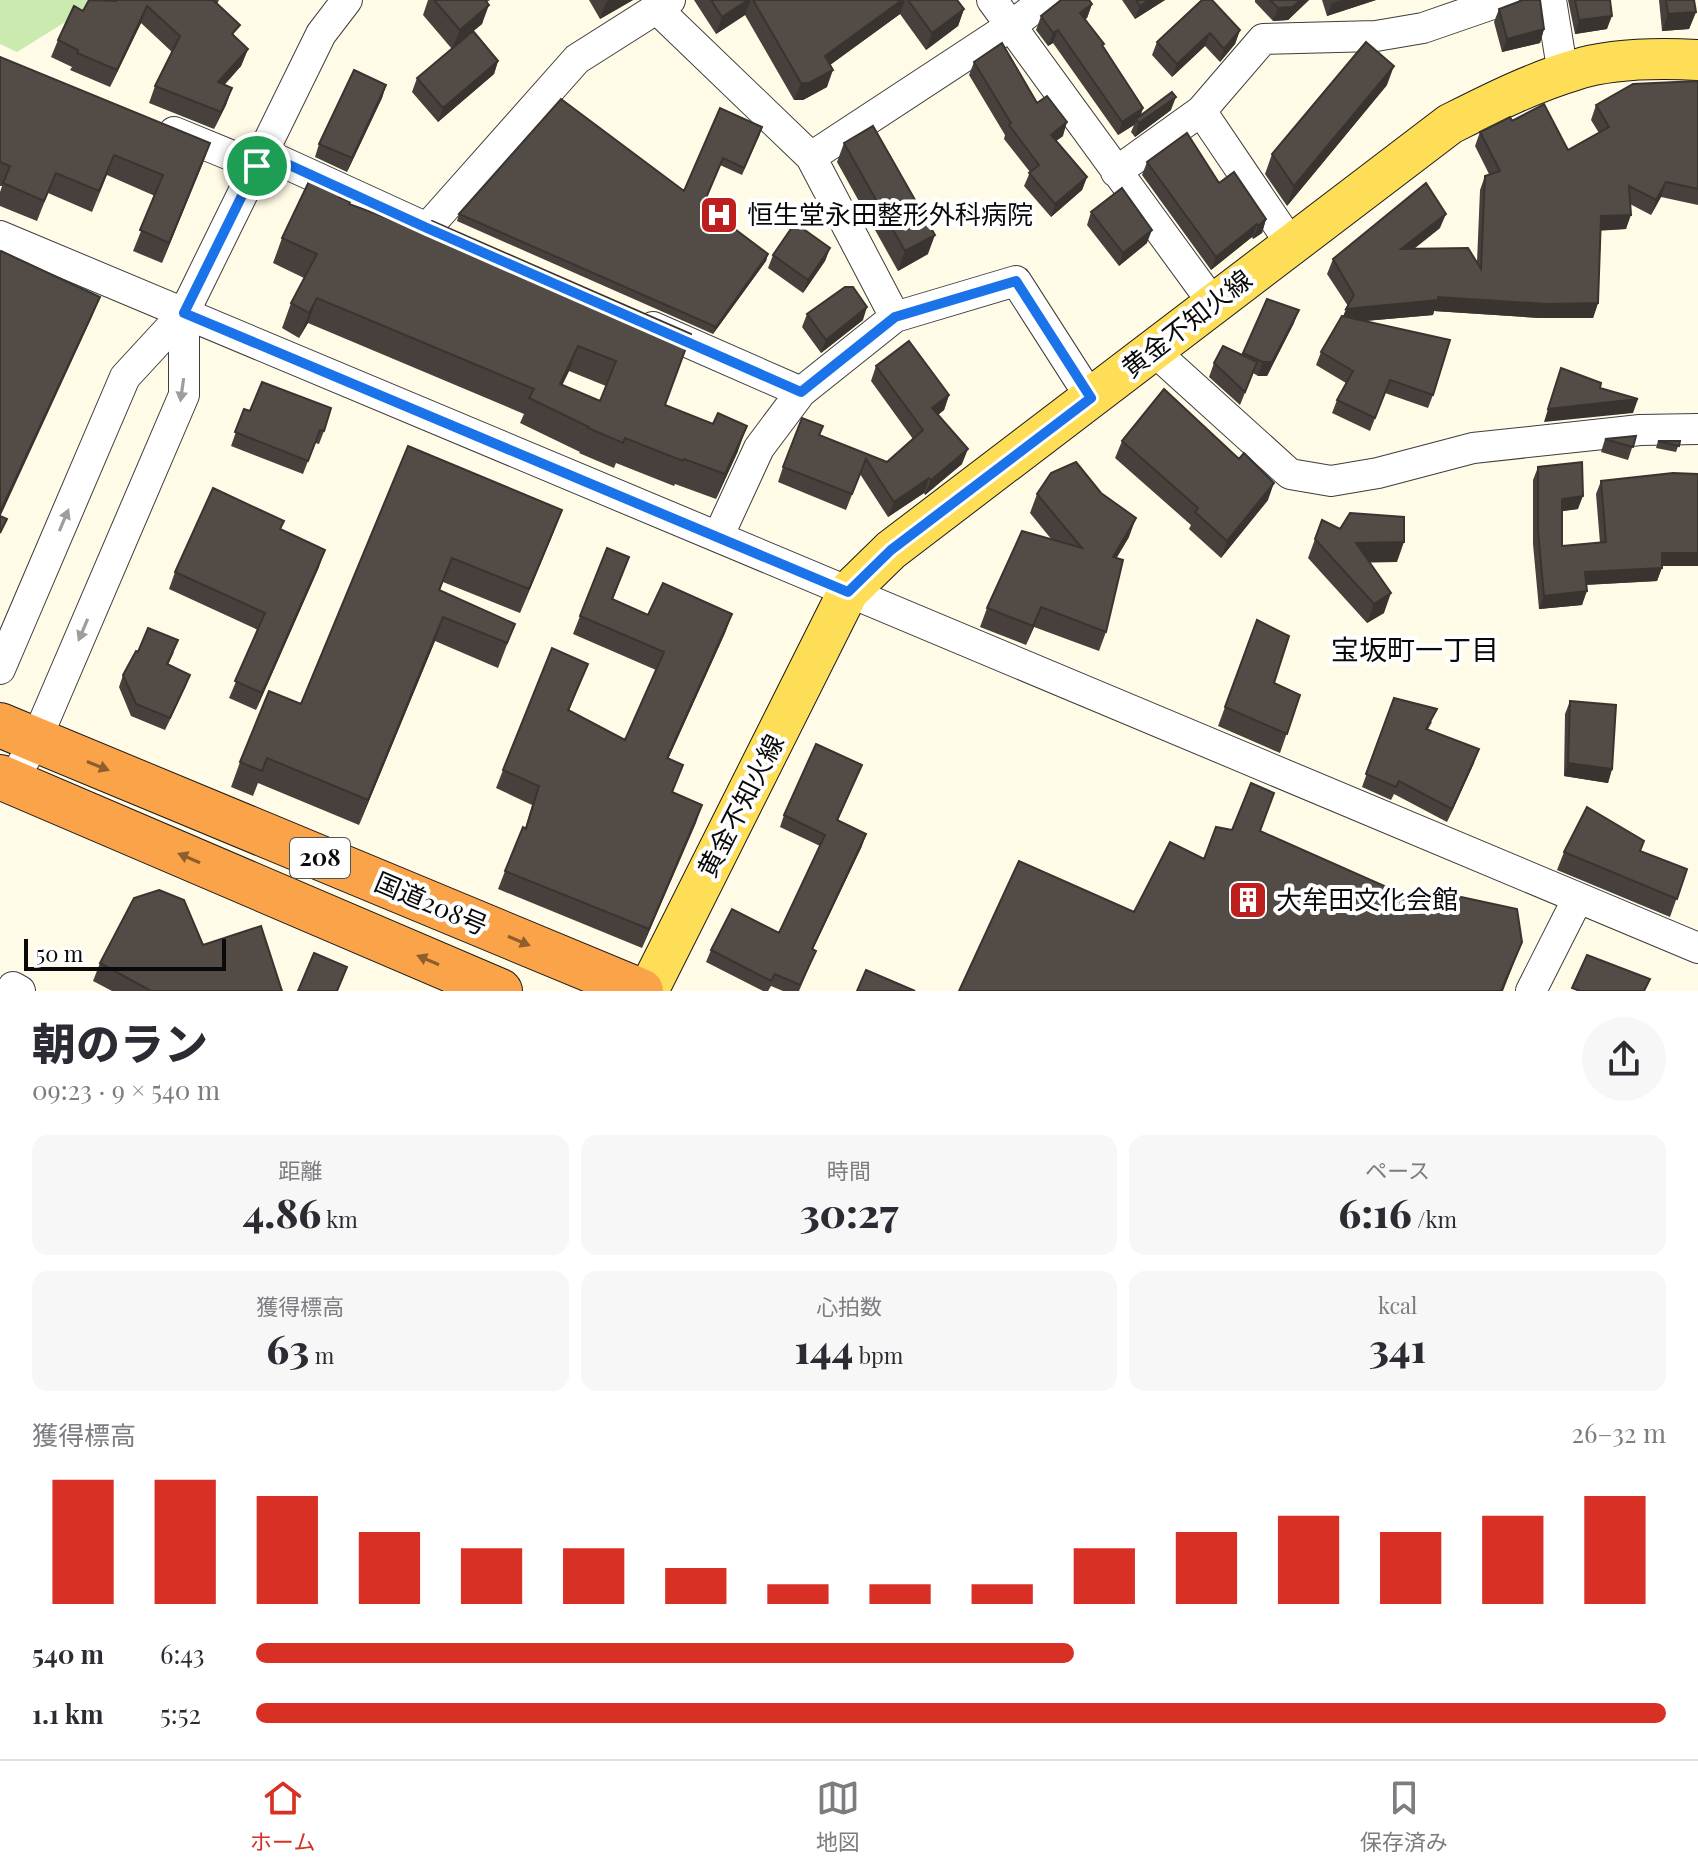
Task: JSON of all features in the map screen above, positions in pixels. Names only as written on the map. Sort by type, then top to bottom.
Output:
[{"type":"highway","name":"国道208号","points":[[18,733],[641,991]]},
{"type":"highway","name":"国道208号","points":[[6,780],[500,991]]},
{"type":"main road","name":"黄金不知火線","points":[[648,991],[848,592],[891,550],[1450,124],[1498,100],[1576,69],[1668,58],[1698,60]]},
{"type":"street","points":[[0,669],[125,377],[184,313],[321,34],[347,0]]},
{"type":"street","points":[[992,0],[1213,303]]},
{"type":"street","points":[[811,157],[1045,0]]},
{"type":"street","points":[[1116,172],[1201,111],[1263,39],[1376,36],[1423,28],[1504,0]]},
{"type":"street","points":[[1551,0],[1563,74]]},
{"type":"street","points":[[427,228],[577,59],[663,4],[811,157],[895,317]]},
{"type":"street","points":[[1201,111],[1291,244]]},
{"type":"street","points":[[143,119],[260,159],[456,241]]},
{"type":"street","points":[[0,236],[1698,948]]},
{"type":"street","points":[[718,537],[759,448],[801,392],[895,317],[1016,281],[1091,398]]},
{"type":"street","points":[[6,780],[18,733],[184,395],[184,313]]},
{"type":"street","points":[[629,316],[801,392]]},
{"type":"street","points":[[1154,351],[1290,474],[1331,481],[1378,473],[1473,448],[1640,430],[1698,429]]},
{"type":"street","points":[[1531,991],[1578,898]]},
{"type":"green space","points":[[0,0],[101,0],[17,52],[0,44]]},
{"type":"building","points":[[89,0],[213,0],[240,25],[232,34],[248,49],[218,82],[232,88],[221,112],[155,86],[180,36],[147,6],[117,70],[77,53],[78,50],[58,40],[74,6],[83,11]]},
{"type":"building","points":[[434,0],[485,0],[489,5],[460,30]]},
{"type":"building","points":[[711,0],[748,0],[722,17]]},
{"type":"building","points":[[753,0],[902,0],[825,56],[833,70],[809,83],[801,83]]},
{"type":"building","points":[[908,0],[957,0],[964,9],[932,33]]},
{"type":"building","points":[[1061,0],[1089,0],[1092,4],[1080,13],[1104,44],[1143,108],[1122,122],[1058,30],[1053,33],[1041,16]]},
{"type":"building","points":[[1202,0],[1212,0],[1240,30],[1224,49],[1210,33],[1177,64],[1157,42]]},
{"type":"building","points":[[1270,0],[1300,0],[1293,7],[1278,8]]},
{"type":"building","points":[[1523,0],[1540,0],[1544,29],[1507,39],[1499,9]]},
{"type":"building","points":[[1575,0],[1610,0],[1612,16],[1579,20]]},
{"type":"building","points":[[1666,0],[1694,0],[1696,12],[1668,14]]},
{"type":"building","points":[[473,31],[498,61],[443,108],[417,78]]},
{"type":"building","points":[[1366,42],[1394,66],[1294,186],[1272,154]]},
{"type":"building","points":[[1002,43],[1037,103],[1047,96],[1067,122],[1051,135],[1087,177],[1055,204],[1029,173],[1039,165],[1009,125],[1011,123],[974,62]]},
{"type":"building","points":[[0,57],[210,143],[169,243],[140,230],[163,175],[114,155],[99,191],[56,173],[44,201],[3,183],[10,166],[0,162]]},
{"type":"building","points":[[354,70],[386,85],[352,158],[319,144]]},
{"type":"building","points":[[1698,81],[1698,189],[1666,182],[1656,200],[1629,186],[1631,215],[1601,216],[1598,303],[1546,304],[1438,297],[1438,300],[1346,309],[1354,295],[1333,259],[1426,183],[1446,214],[1401,249],[1468,248],[1481,269],[1485,176],[1500,171],[1480,132],[1510,117],[1512,121],[1544,104],[1568,150],[1609,127],[1596,105],[1633,84]]},
{"type":"building","points":[[1172,92],[1176,97],[1139,123],[1136,119]]},
{"type":"building","points":[[561,99],[684,191],[720,108],[762,127],[744,168],[723,158],[703,205],[768,254],[716,327],[459,214]]},
{"type":"building","points":[[873,126],[935,235],[905,251],[844,143]]},
{"type":"building","points":[[1187,133],[1219,183],[1234,172],[1266,219],[1216,257],[1147,162]]},
{"type":"building","points":[[312,175],[342,189],[339,197],[349,204],[423,231],[432,221],[691,334],[665,405],[713,424],[718,413],[747,426],[725,474],[625,438],[623,443],[588,428],[529,398],[534,389],[317,298],[309,313],[291,303],[317,254],[282,238]],"holes":[[[578,346],[616,361],[600,401],[560,384]]]},
{"type":"building","points":[[1122,188],[1152,230],[1123,253],[1091,212]]},
{"type":"building","points":[[795,223],[830,248],[808,280],[773,255]]},
{"type":"building","points":[[0,252],[100,297],[0,512]]},
{"type":"building","points":[[845,287],[853,287],[867,307],[826,340],[807,314]]},
{"type":"building","points":[[1267,299],[1299,310],[1272,362],[1263,362],[1243,353]]},
{"type":"building","points":[[1342,316],[1450,340],[1433,395],[1390,380],[1375,418],[1337,400],[1353,371],[1321,352]]},
{"type":"building","points":[[909,341],[949,395],[932,408],[968,449],[931,480],[929,478],[894,502],[866,459],[852,494],[783,467],[802,418],[823,426],[819,435],[887,462],[923,430],[876,366]]},
{"type":"building","points":[[1223,346],[1257,362],[1245,392],[1214,363]]},
{"type":"building","points":[[1561,368],[1601,383],[1600,388],[1638,399],[1548,409]]},
{"type":"building","points":[[262,382],[331,408],[324,431],[320,430],[308,461],[235,432],[244,409],[250,411]]},
{"type":"building","points":[[1164,389],[1239,459],[1244,453],[1274,483],[1227,541],[1195,512],[1198,508],[1122,441]]},
{"type":"building","points":[[1636,436],[1633,447],[1605,439]]},
{"type":"building","points":[[1658,441],[1680,441],[1679,446]]},
{"type":"building","points":[[408,446],[562,510],[529,589],[452,558],[439,590],[515,624],[507,643],[443,617],[368,800],[267,758],[262,771],[240,762],[269,691],[301,704]]},
{"type":"building","points":[[1076,462],[1101,493],[1136,518],[1113,557],[1123,560],[1106,632],[1041,607],[1033,626],[987,608],[1022,531],[1082,548],[1037,494],[1051,473]]},
{"type":"building","points":[[1582,462],[1583,496],[1562,499],[1562,546],[1606,542],[1601,481],[1673,473],[1698,474],[1698,553],[1662,553],[1662,568],[1585,572],[1587,591],[1544,596],[1538,531],[1538,467]]},
{"type":"building","points":[[213,488],[284,521],[280,529],[325,550],[262,693],[235,681],[265,613],[175,572]]},
{"type":"building","points":[[1350,513],[1404,517],[1404,542],[1356,543],[1391,593],[1374,604],[1315,539],[1322,520],[1340,529]]},
{"type":"building","points":[[0,516],[7,519],[0,533]]},
{"type":"building","points":[[607,548],[629,557],[612,599],[648,615],[663,583],[732,614],[667,758],[683,765],[672,792],[702,805],[649,929],[505,871],[523,827],[526,829],[539,786],[503,770],[552,648],[588,664],[568,710],[625,740],[664,652],[580,616]]},
{"type":"building","points":[[1257,620],[1289,636],[1274,683],[1300,695],[1287,734],[1225,707]]},
{"type":"building","points":[[148,628],[178,640],[167,664],[190,675],[170,718],[136,704],[123,675],[138,652]]},
{"type":"building","points":[[1394,698],[1437,709],[1426,729],[1479,749],[1452,809],[1399,781],[1396,787],[1366,774]]},
{"type":"building","points":[[1570,701],[1616,705],[1612,769],[1568,763]]},
{"type":"building","points":[[816,744],[862,765],[837,820],[866,834],[812,949],[816,951],[800,985],[775,974],[771,981],[711,950],[732,909],[779,933],[825,835],[784,815]]},
{"type":"building","name":"大牟田文化会館","points":[[1251,783],[1274,793],[1260,831],[1427,905],[1433,891],[1517,909],[1522,942],[1501,991],[959,991],[1019,861],[1134,912],[1170,842],[1204,859],[1216,827],[1232,830]]},
{"type":"building","points":[[1587,807],[1644,841],[1640,851],[1687,869],[1677,899],[1564,852]]},
{"type":"building","points":[[159,890],[184,900],[203,945],[261,926],[282,991],[151,991],[100,963],[134,898]]},
{"type":"building","points":[[314,953],[347,967],[337,991],[298,991]]},
{"type":"building","points":[[1587,955],[1650,979],[1644,991],[1580,991],[1572,988]]},
{"type":"building","points":[[866,970],[915,991],[857,991]]},
{"type":"place","name":"恒生堂永田整形外科病院","points":[[719,215]]},
{"type":"place","name":"大牟田文化会館","points":[[1248,900]]},
{"type":"district","name":"宝坂町一丁目","points":[[1415,650]]},
{"type":"route","points":[[263,153],[801,392],[895,317],[1016,281],[1091,398],[891,550],[848,592],[184,313],[257,166],[263,153]]}]
